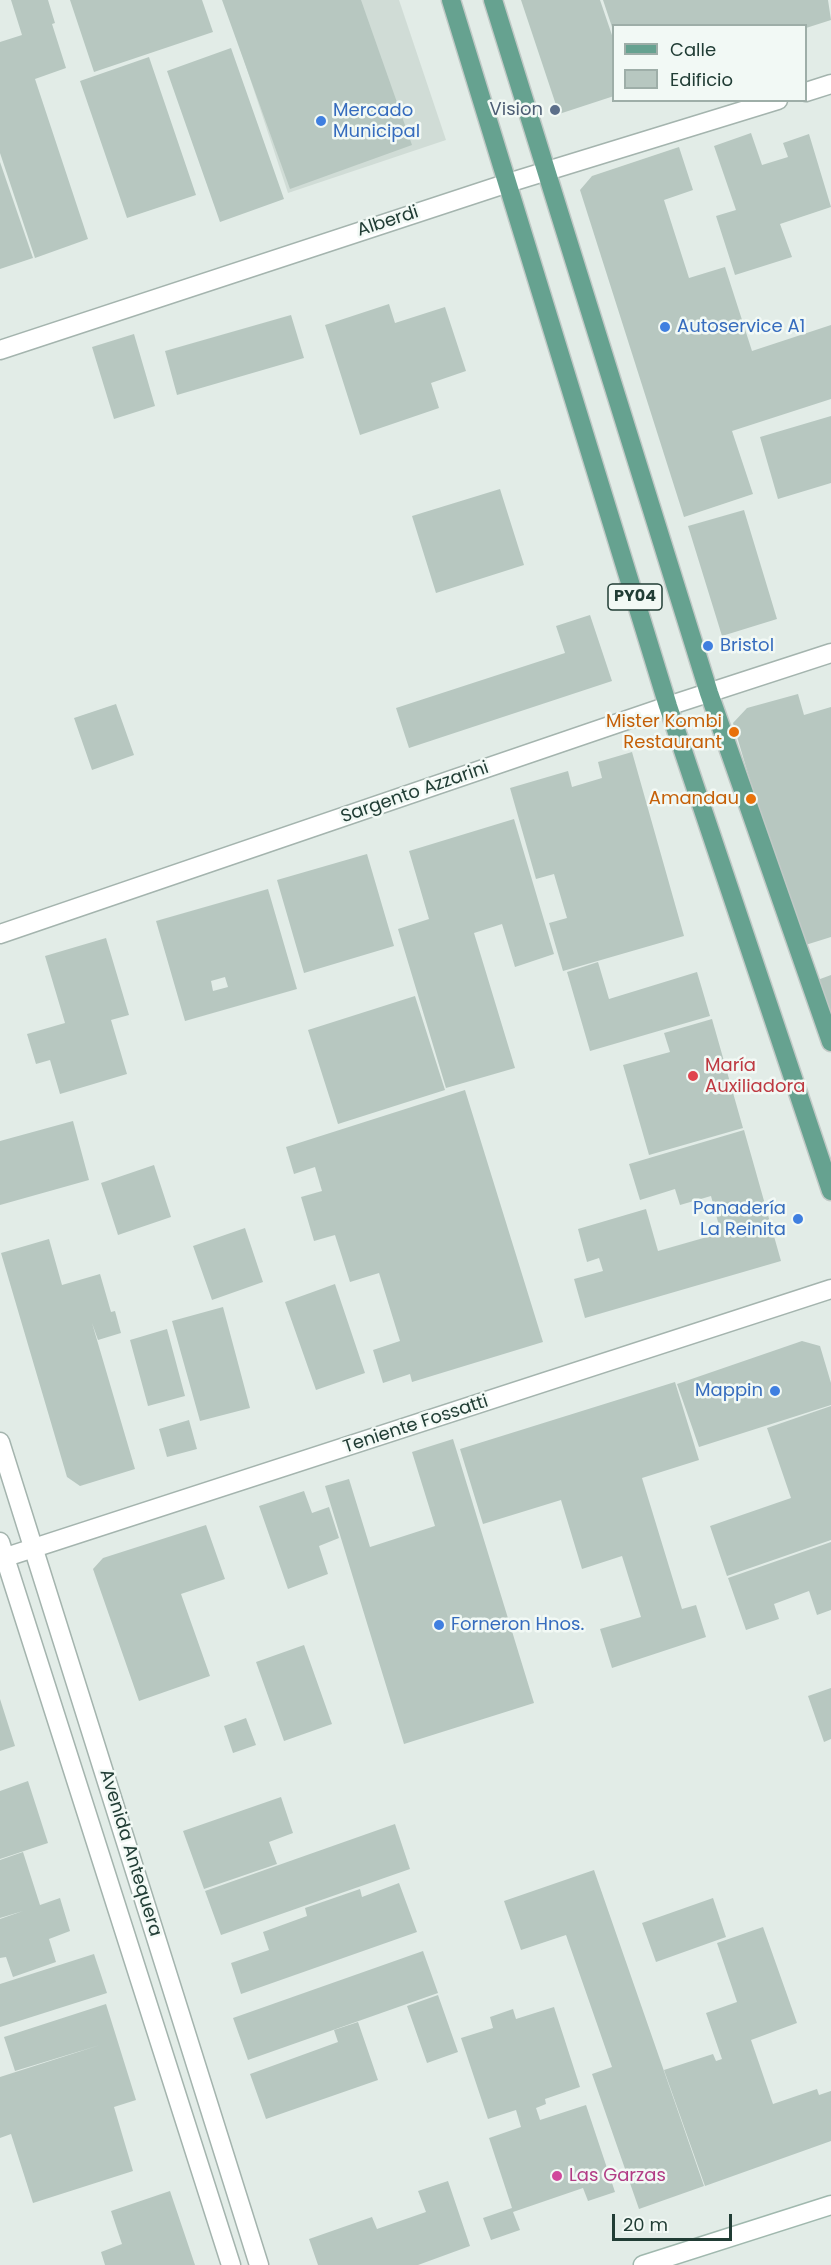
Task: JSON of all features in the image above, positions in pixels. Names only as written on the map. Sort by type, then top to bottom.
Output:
[{"type":"main road","name":"PY04","points":[[451,0],[668,706],[831,1191]]},
{"type":"main road","name":"PY04","points":[[493,0],[709,693],[831,1042]]},
{"type":"street","points":[[807,92],[831,84]]},
{"type":"street","name":"Alberdi","points":[[0,350],[508,183],[772,102]]},
{"type":"street","name":"Sargento Azzarini","points":[[0,934],[668,706],[831,653]]},
{"type":"street","name":"Teniente Fossatti","points":[[2,1553],[35,1549],[831,1289]]},
{"type":"street","name":"Avenida Antequera","points":[[0,1442],[259,2265]]},
{"type":"street","name":"Avenida Antequera","points":[[2,1553],[231,2265]]},
{"type":"street","points":[[644,2265],[831,2205]]},
{"type":"shaded area","points":[[224,0],[399,0],[446,140],[288,193]]},
{"type":"building","points":[[11,0],[48,0],[55,23],[52,24],[66,68],[35,79],[88,239],[35,258],[0,153],[0,42],[22,35]]},
{"type":"building","points":[[70,0],[202,0],[213,32],[94,72]]},
{"type":"building","points":[[222,0],[361,0],[412,145],[290,189]]},
{"type":"building","points":[[521,0],[600,0],[612,35],[612,97],[559,114]]},
{"type":"building","points":[[603,0],[828,0],[831,20],[807,28],[807,24],[612,24],[612,27]]},
{"type":"building","points":[[231,48],[284,199],[220,222],[167,71]]},
{"type":"building","points":[[149,57],[196,195],[127,218],[80,81]]},
{"type":"building","points":[[751,133],[762,165],[788,157],[783,143],[809,134],[831,207],[780,224],[792,257],[735,275],[716,216],[736,210],[714,146]]},
{"type":"building","points":[[679,147],[693,190],[664,200],[689,278],[725,267],[752,351],[831,325],[831,399],[732,431],[753,494],[684,517],[580,190],[592,176]]},
{"type":"building","points":[[0,162],[33,258],[0,269]]},
{"type":"building","points":[[389,304],[395,323],[445,307],[466,371],[431,383],[439,408],[360,435],[325,325]]},
{"type":"building","points":[[291,315],[304,358],[177,395],[165,351]]},
{"type":"building","points":[[134,334],[155,406],[114,419],[92,347]]},
{"type":"building","points":[[831,416],[831,483],[778,499],[760,437]]},
{"type":"building","points":[[500,489],[524,565],[436,593],[412,516]]},
{"type":"building","points":[[744,510],[777,619],[722,636],[688,526]]},
{"type":"building","points":[[590,615],[612,681],[409,748],[396,708],[565,653],[556,626]]},
{"type":"building","points":[[798,694],[804,715],[831,707],[831,937],[799,947],[733,723],[747,708]]},
{"type":"building","points":[[116,704],[134,755],[92,770],[74,718]]},
{"type":"building","points":[[632,752],[684,936],[563,971],[549,923],[567,918],[554,874],[536,879],[510,788],[568,771],[572,787],[602,778],[598,762]]},
{"type":"building","points":[[514,819],[554,954],[515,967],[502,924],[474,933],[515,1068],[446,1088],[398,929],[429,919],[409,851]]},
{"type":"building","points":[[367,854],[394,946],[304,973],[277,880]]},
{"type":"building","points":[[268,889],[297,989],[185,1021],[156,921]],"holes":[[[225,977],[228,987],[213,991],[211,981]]]},
{"type":"building","points":[[106,938],[129,1015],[111,1020],[127,1074],[60,1094],[50,1060],[36,1064],[27,1034],[65,1023],[45,956]]},
{"type":"building","points":[[598,962],[609,999],[697,972],[710,1016],[590,1051],[567,972]]},
{"type":"building","points":[[831,975],[831,1039],[812,982]]},
{"type":"building","points":[[415,996],[445,1090],[338,1124],[308,1030]]},
{"type":"building","points":[[712,1019],[743,1128],[649,1155],[623,1065],[670,1052],[664,1033]]},
{"type":"building","points":[[465,1090],[543,1342],[412,1382],[410,1374],[383,1383],[373,1350],[400,1341],[379,1273],[350,1282],[335,1235],[314,1241],[301,1197],[322,1191],[315,1167],[294,1174],[286,1147]]},
{"type":"building","points":[[73,1121],[89,1180],[0,1205],[0,1141]]},
{"type":"building","points":[[744,1130],[781,1261],[585,1318],[574,1279],[603,1271],[599,1258],[587,1262],[578,1229],[646,1209],[658,1251],[721,1233],[711,1196],[680,1205],[675,1189],[640,1200],[629,1164]]},
{"type":"building","points":[[154,1165],[171,1217],[118,1235],[101,1183]]},
{"type":"building","points":[[245,1228],[263,1282],[212,1300],[193,1246]]},
{"type":"building","points":[[49,1239],[62,1285],[100,1274],[111,1312],[115,1311],[121,1333],[98,1340],[92,1323],[135,1469],[80,1486],[67,1477],[1,1253]]},
{"type":"building","points":[[335,1284],[365,1373],[316,1390],[285,1302]]},
{"type":"building","points":[[223,1307],[250,1408],[200,1421],[172,1321]]},
{"type":"building","points":[[167,1329],[185,1396],[148,1406],[130,1340]]},
{"type":"building","points":[[802,1341],[820,1346],[831,1383],[831,1405],[699,1447],[677,1384]]},
{"type":"building","points":[[675,1382],[699,1460],[642,1478],[682,1609],[696,1605],[706,1637],[612,1668],[600,1629],[641,1617],[622,1556],[582,1569],[561,1500],[483,1524],[460,1449]]},
{"type":"building","points":[[831,1406],[831,1540],[727,1576],[710,1526],[791,1498],[767,1428]]},
{"type":"building","points":[[189,1420],[197,1449],[167,1457],[159,1429]]},
{"type":"building","name":"Forneron Hnos.","points":[[453,1439],[534,1703],[404,1744],[325,1486],[349,1479],[370,1547],[435,1526],[412,1452]]},
{"type":"building","points":[[304,1491],[312,1513],[329,1507],[339,1538],[319,1546],[328,1574],[288,1589],[259,1506]]},
{"type":"building","points":[[206,1525],[225,1579],[181,1594],[210,1676],[139,1701],[93,1569],[103,1558]]},
{"type":"building","points":[[831,1542],[831,1610],[817,1615],[809,1591],[774,1604],[779,1619],[746,1630],[728,1578]]},
{"type":"building","points":[[304,1645],[332,1724],[284,1741],[256,1662]]},
{"type":"building","points":[[831,1688],[831,1739],[824,1742],[808,1696]]},
{"type":"building","points":[[0,1699],[15,1746],[0,1751]]},
{"type":"building","points":[[246,1718],[256,1745],[233,1753],[224,1726]]},
{"type":"building","points":[[28,1781],[48,1843],[0,1859],[0,1791]]},
{"type":"building","points":[[281,1797],[293,1833],[269,1842],[277,1864],[204,1889],[183,1831]]},
{"type":"building","points":[[395,1824],[410,1869],[221,1935],[205,1891]]},
{"type":"building","points":[[23,1852],[40,1905],[60,1898],[70,1931],[49,1939],[56,1962],[13,1977],[6,1957],[0,1958],[0,1919],[23,1911],[0,1918],[0,1860]]},
{"type":"building","points":[[594,1870],[704,2186],[639,2209],[592,2074],[612,2067],[566,1935],[521,1950],[504,1901]]},
{"type":"building","points":[[399,1883],[417,1932],[241,1994],[231,1963],[269,1950],[263,1932],[307,1916],[305,1908],[360,1889],[362,1897]]},
{"type":"building","points":[[713,1898],[726,1937],[656,1962],[642,1923]]},
{"type":"building","points":[[763,1927],[797,2023],[751,2040],[773,2104],[817,2089],[819,2095],[831,2091],[831,2141],[705,2186],[664,2070],[713,2054],[716,2061],[722,2059],[706,2013],[737,2002],[717,1943]]},
{"type":"building","points":[[423,1951],[438,1993],[248,2060],[233,2018]]},
{"type":"building","points":[[94,1954],[107,1993],[0,2027],[0,1984]]},
{"type":"building","points":[[438,1995],[458,2052],[427,2063],[407,2006]]},
{"type":"building","points":[[106,2004],[136,2100],[114,2107],[133,2171],[33,2203],[11,2134],[0,2138],[0,2077],[100,2045],[15,2071],[4,2037]]},
{"type":"building","points":[[554,2007],[580,2087],[545,2099],[546,2104],[536,2108],[540,2120],[586,2105],[615,2192],[588,2201],[583,2188],[513,2212],[520,2230],[491,2240],[483,2218],[512,2208],[489,2138],[521,2127],[516,2110],[488,2119],[461,2038],[493,2028],[490,2017],[513,2009],[516,2019]]},
{"type":"building","points":[[358,2022],[378,2080],[266,2119],[250,2074],[338,2042],[334,2030]]},
{"type":"building","points":[[448,2181],[470,2246],[418,2265],[318,2265],[309,2239],[372,2217],[377,2229],[426,2212],[418,2191]]},
{"type":"building","points":[[170,2191],[195,2265],[105,2265],[101,2252],[122,2244],[111,2211]]},
{"type":"place","name":"Vision","points":[[555,110]]},
{"type":"place","name":"Mercado Municipal","points":[[321,121]]},
{"type":"place","name":"Autoservice A1","points":[[665,327]]},
{"type":"place","name":"Bristol","points":[[708,646]]},
{"type":"place","name":"Mister Kombi Restaurant","points":[[734,732]]},
{"type":"place","name":"Amandau","points":[[751,799]]},
{"type":"place","name":"María Auxiliadora","points":[[693,1076]]},
{"type":"place","name":"Panadería La Reinita","points":[[798,1219]]},
{"type":"place","name":"Mappin","points":[[775,1391]]},
{"type":"place","name":"Forneron Hnos.","points":[[439,1625]]},
{"type":"place","name":"Las Garzas","points":[[557,2176]]}]
